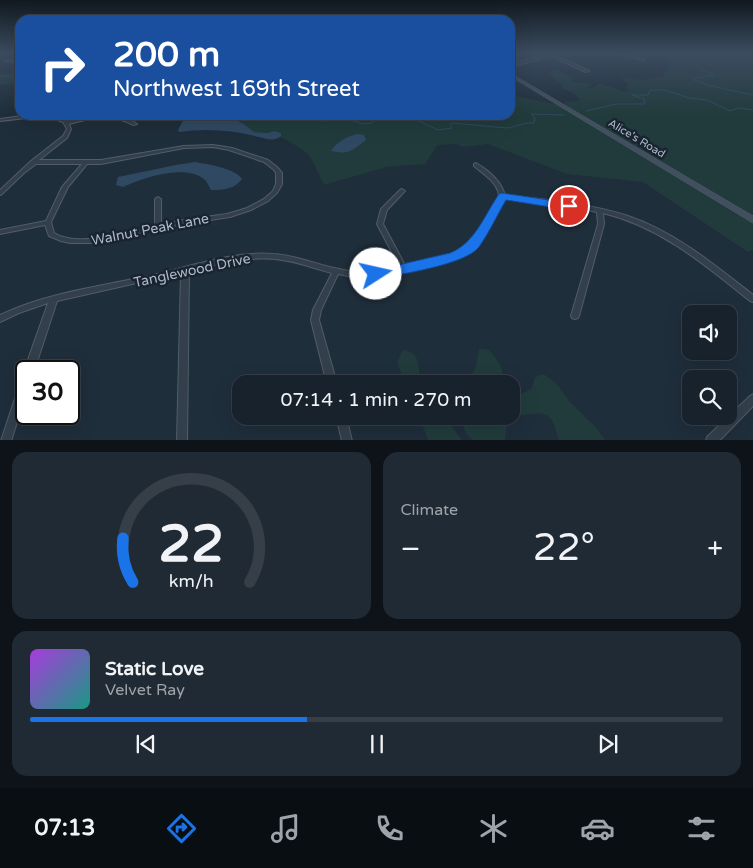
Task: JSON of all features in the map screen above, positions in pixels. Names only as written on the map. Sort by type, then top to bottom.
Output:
[{"type":"main road","name":"Alice's Road","points":[[515,77],[753,220]]},
{"type":"street","points":[[0,120],[15,118]]},
{"type":"street","points":[[61,120],[67,123],[81,120]]},
{"type":"street","points":[[128,120],[135,124]]},
{"type":"street","points":[[0,193],[33,162],[65,137],[69,129],[67,123]]},
{"type":"street","name":"Walnut Peak Lane","points":[[48,222],[49,230],[54,236],[75,242],[104,239],[228,216],[258,205],[271,196],[279,184],[279,174],[272,164],[230,149],[203,146],[184,147],[112,160],[86,162]]},
{"type":"street","points":[[33,162],[86,162]]},
{"type":"street","points":[[0,232],[48,222],[65,187],[86,162]]},
{"type":"street","points":[[476,166],[497,183],[502,190],[502,196],[600,211],[628,218],[667,237],[753,300]]},
{"type":"street","points":[[402,191],[384,209],[380,224],[404,269]]},
{"type":"street","name":"Tanglewood Drive","points":[[0,319],[28,306],[235,259],[264,256],[290,258],[336,272],[376,274],[453,257],[466,251],[474,244],[502,196]]},
{"type":"street","points":[[158,199],[158,228]]},
{"type":"street","points":[[575,316],[601,224],[600,211]]},
{"type":"street","points":[[182,440],[185,271]]},
{"type":"street","points":[[330,375],[315,320],[317,310],[336,272]]},
{"type":"street","points":[[33,360],[53,300]]},
{"type":"street","points":[[711,440],[753,399]]},
{"type":"street","points":[[6,440],[15,413]]},
{"type":"street","points":[[343,425],[347,440]]},
{"type":"green space","points":[[0,74],[15,74],[15,84],[0,85]]},
{"type":"green space","points":[[550,74],[564,74],[574,79],[571,82],[591,84],[587,88],[595,87],[599,83],[624,92],[631,90],[625,87],[629,85],[621,77],[641,80],[664,76],[664,74],[753,74],[753,218],[563,104],[565,103],[564,101],[581,100],[573,93],[561,88],[563,85]]},
{"type":"green space","points":[[515,96],[560,105],[753,222],[753,250],[748,252],[643,182],[567,174],[488,144],[463,147],[456,144],[437,145],[425,164],[386,167],[324,185],[312,160],[304,151],[280,137],[280,133],[276,131],[267,133],[254,132],[236,120],[515,120]]},
{"type":"green space","points":[[479,349],[489,350],[498,362],[502,375],[470,375],[475,370]]},
{"type":"green space","points":[[403,350],[410,352],[417,359],[420,375],[402,375],[397,362]]},
{"type":"green space","points":[[539,375],[545,375],[556,383],[569,401],[598,430],[605,440],[559,440],[552,420],[547,415],[539,413],[520,415],[520,394],[531,389],[535,378]]},
{"type":"green space","points":[[422,425],[451,425],[462,440],[428,440]]},
{"type":"green space","points":[[463,425],[507,425],[505,440],[473,440],[466,434]]},
{"type":"water","points":[[183,120],[236,120],[254,132],[267,133],[275,131],[281,133],[281,136],[271,140],[219,130],[179,132],[178,130]]},
{"type":"water","points":[[358,134],[364,135],[366,140],[354,149],[347,152],[331,151],[343,140]]},
{"type":"water","points":[[195,162],[234,172],[242,179],[232,187],[211,190],[207,182],[197,175],[176,172],[153,176],[123,187],[116,185],[118,177]]},
{"type":"waterway","points":[[711,74],[714,75],[692,79],[707,85],[753,95]]},
{"type":"waterway","points":[[0,77],[15,76]]},
{"type":"waterway","points":[[586,111],[616,104],[645,104],[644,99],[632,95],[648,95],[650,90],[665,90],[689,98],[707,100],[730,111],[738,108],[753,110]]},
{"type":"waterway","points":[[413,120],[438,130],[452,128],[450,124],[452,123],[507,128],[534,123],[535,118],[531,114],[564,115]]},
{"type":"waterway","points":[[314,120],[334,120]]},
{"type":"waterway","points":[[350,120],[364,124],[376,120]]},
{"type":"route","points":[[376,274],[389,273],[453,257],[466,251],[474,244],[500,203],[502,196],[569,206]]}]
